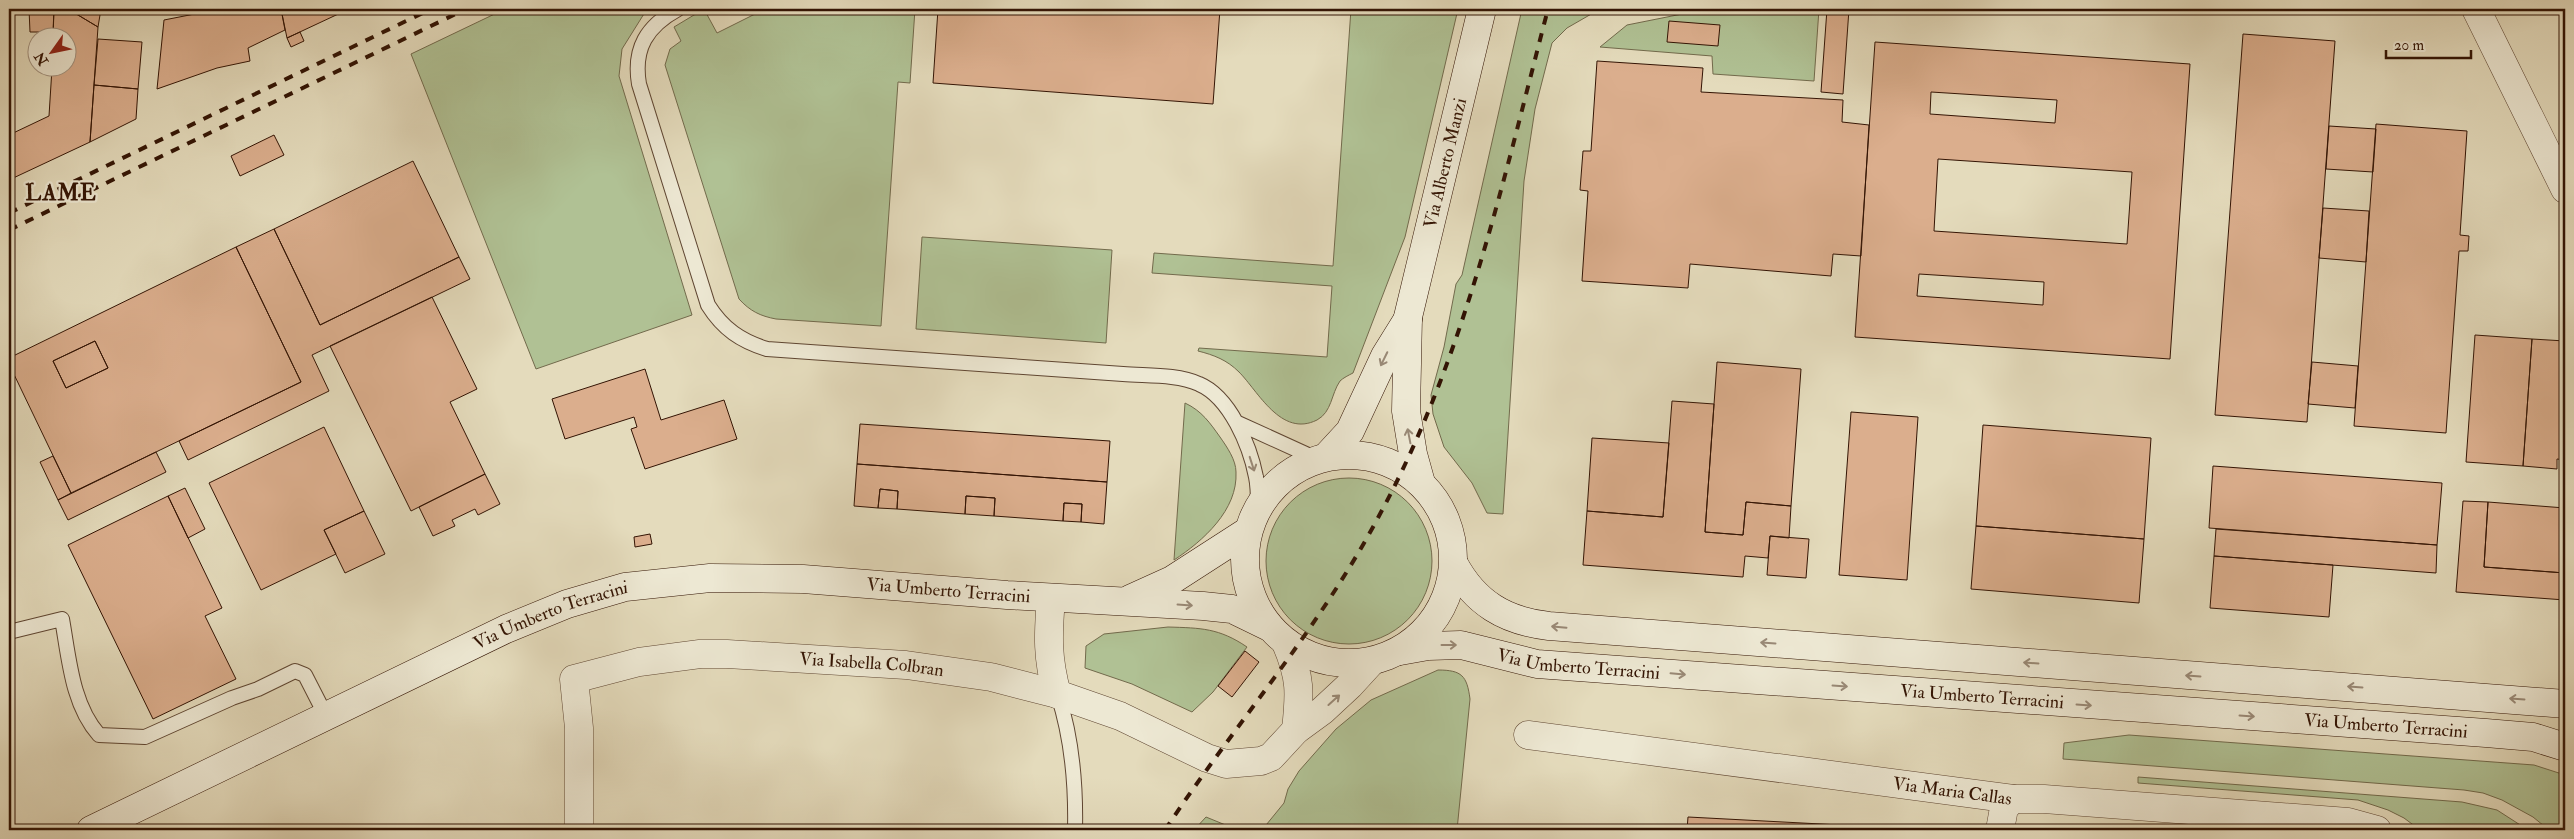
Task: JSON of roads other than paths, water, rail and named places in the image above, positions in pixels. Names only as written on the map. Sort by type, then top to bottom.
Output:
[{"type":"street","name":"Via Alberto Manzi","points":[[1421,483],[1412,454],[1406,411],[1408,317],[1482,9]]},
{"type":"street","points":[[2476,9],[2565,190]]},
{"type":"street","name":"Via Alberto Manzi","points":[[1321,458],[1350,432],[1385,356],[1408,317]]},
{"type":"street","points":[[1296,730],[1300,692],[1297,668],[1278,635],[1255,606],[1247,581],[1244,556],[1253,519],[1269,492],[1283,478],[1321,458],[1356,455],[1377,459],[1397,466],[1421,483],[1437,503],[1448,525],[1454,564],[1448,593],[1434,619],[1420,636],[1400,650],[1372,661]]},
{"type":"street","name":"Via Umberto Terracini","points":[[1119,602],[1154,590],[1172,580],[1253,519]]},
{"type":"street","name":"Via Umberto Terracini","points":[[1454,564],[1466,585],[1493,610],[1521,622],[1549,626],[2565,704]]},
{"type":"street","name":"Via Umberto Terracini","points":[[91,830],[515,625],[567,604],[625,587],[710,578],[803,579],[1051,598],[1232,609],[1278,635],[1307,655],[1330,662],[1353,664],[1372,661]]},
{"type":"street","name":"Via Umberto Terracini","points":[[1051,598],[1048,634],[1049,666],[1058,694]]},
{"type":"street","name":"Via Umberto Terracini","points":[[1400,650],[1428,646],[1461,645],[1537,664],[2486,733],[2533,738],[2565,747]]},
{"type":"street","name":"Via Isabella Colbran","points":[[579,830],[579,728],[574,679],[605,669],[678,656],[751,655],[906,665],[991,677],[1058,694],[1120,716],[1207,758],[1226,764],[1261,761],[1271,757],[1296,730],[1322,711],[1350,686],[1372,661]]},
{"type":"street","name":"Via Maria Callas","points":[[1528,735],[2014,799],[2044,799],[2348,822],[2377,830]]},
{"type":"street","points":[[2000,830],[2004,808],[2014,799]]},
{"type":"lane","points":[[678,9],[660,20],[640,47],[636,68],[639,84],[708,306],[716,318],[732,334],[750,344],[767,349],[1182,379],[1200,384],[1211,391],[1238,423],[1256,477],[1253,519]]},
{"type":"lane","points":[[1238,423],[1321,458]]},
{"type":"lane","points":[[9,632],[62,619],[73,681],[92,726],[100,735],[145,738],[232,698],[258,690],[295,671],[305,675],[326,716]]},
{"type":"lane","name":"Via Umberto Terracini","points":[[1058,694],[1070,748],[1075,830]]},
{"type":"railway","points":[[9,213],[431,9]]},
{"type":"railway","points":[[9,230],[466,9]]},
{"type":"railway","points":[[1165,830],[1331,597],[1380,514],[1410,454],[1436,393],[1459,331],[1479,267],[1548,9]]},
{"type":"district","name":"LAME","points":[[61,193]]}]
